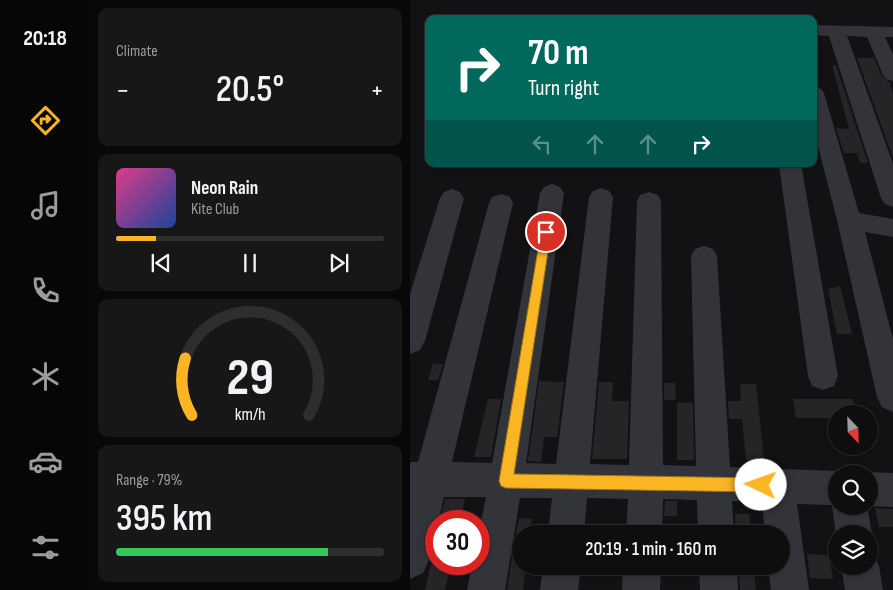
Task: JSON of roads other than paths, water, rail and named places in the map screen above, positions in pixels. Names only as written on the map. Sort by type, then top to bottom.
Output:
[{"type":"street","points":[[817,30],[893,32]]},
{"type":"street","points":[[836,30],[893,198]]},
{"type":"street","points":[[873,31],[893,76]]},
{"type":"street","points":[[817,104],[849,220],[893,397]]},
{"type":"street","points":[[790,167],[822,376]]},
{"type":"street","points":[[486,590],[506,481],[552,193]]},
{"type":"street","points":[[567,525],[601,197]]},
{"type":"street","points":[[410,341],[452,198]]},
{"type":"street","points":[[644,525],[649,201]]},
{"type":"street","points":[[410,560],[420,479],[501,203]]},
{"type":"street","points":[[849,220],[893,228]]},
{"type":"street","points":[[704,256],[715,525]]},
{"type":"street","points":[[420,479],[713,483],[828,488]]},
{"type":"street","points":[[777,486],[790,590]]},
{"type":"street","points":[[878,489],[893,490]]},
{"type":"street","points":[[559,590],[561,575]]},
{"type":"street","points":[[641,590],[642,575]]},
{"type":"street","points":[[718,575],[719,590]]},
{"type":"street","points":[[862,575],[864,590]]}]
